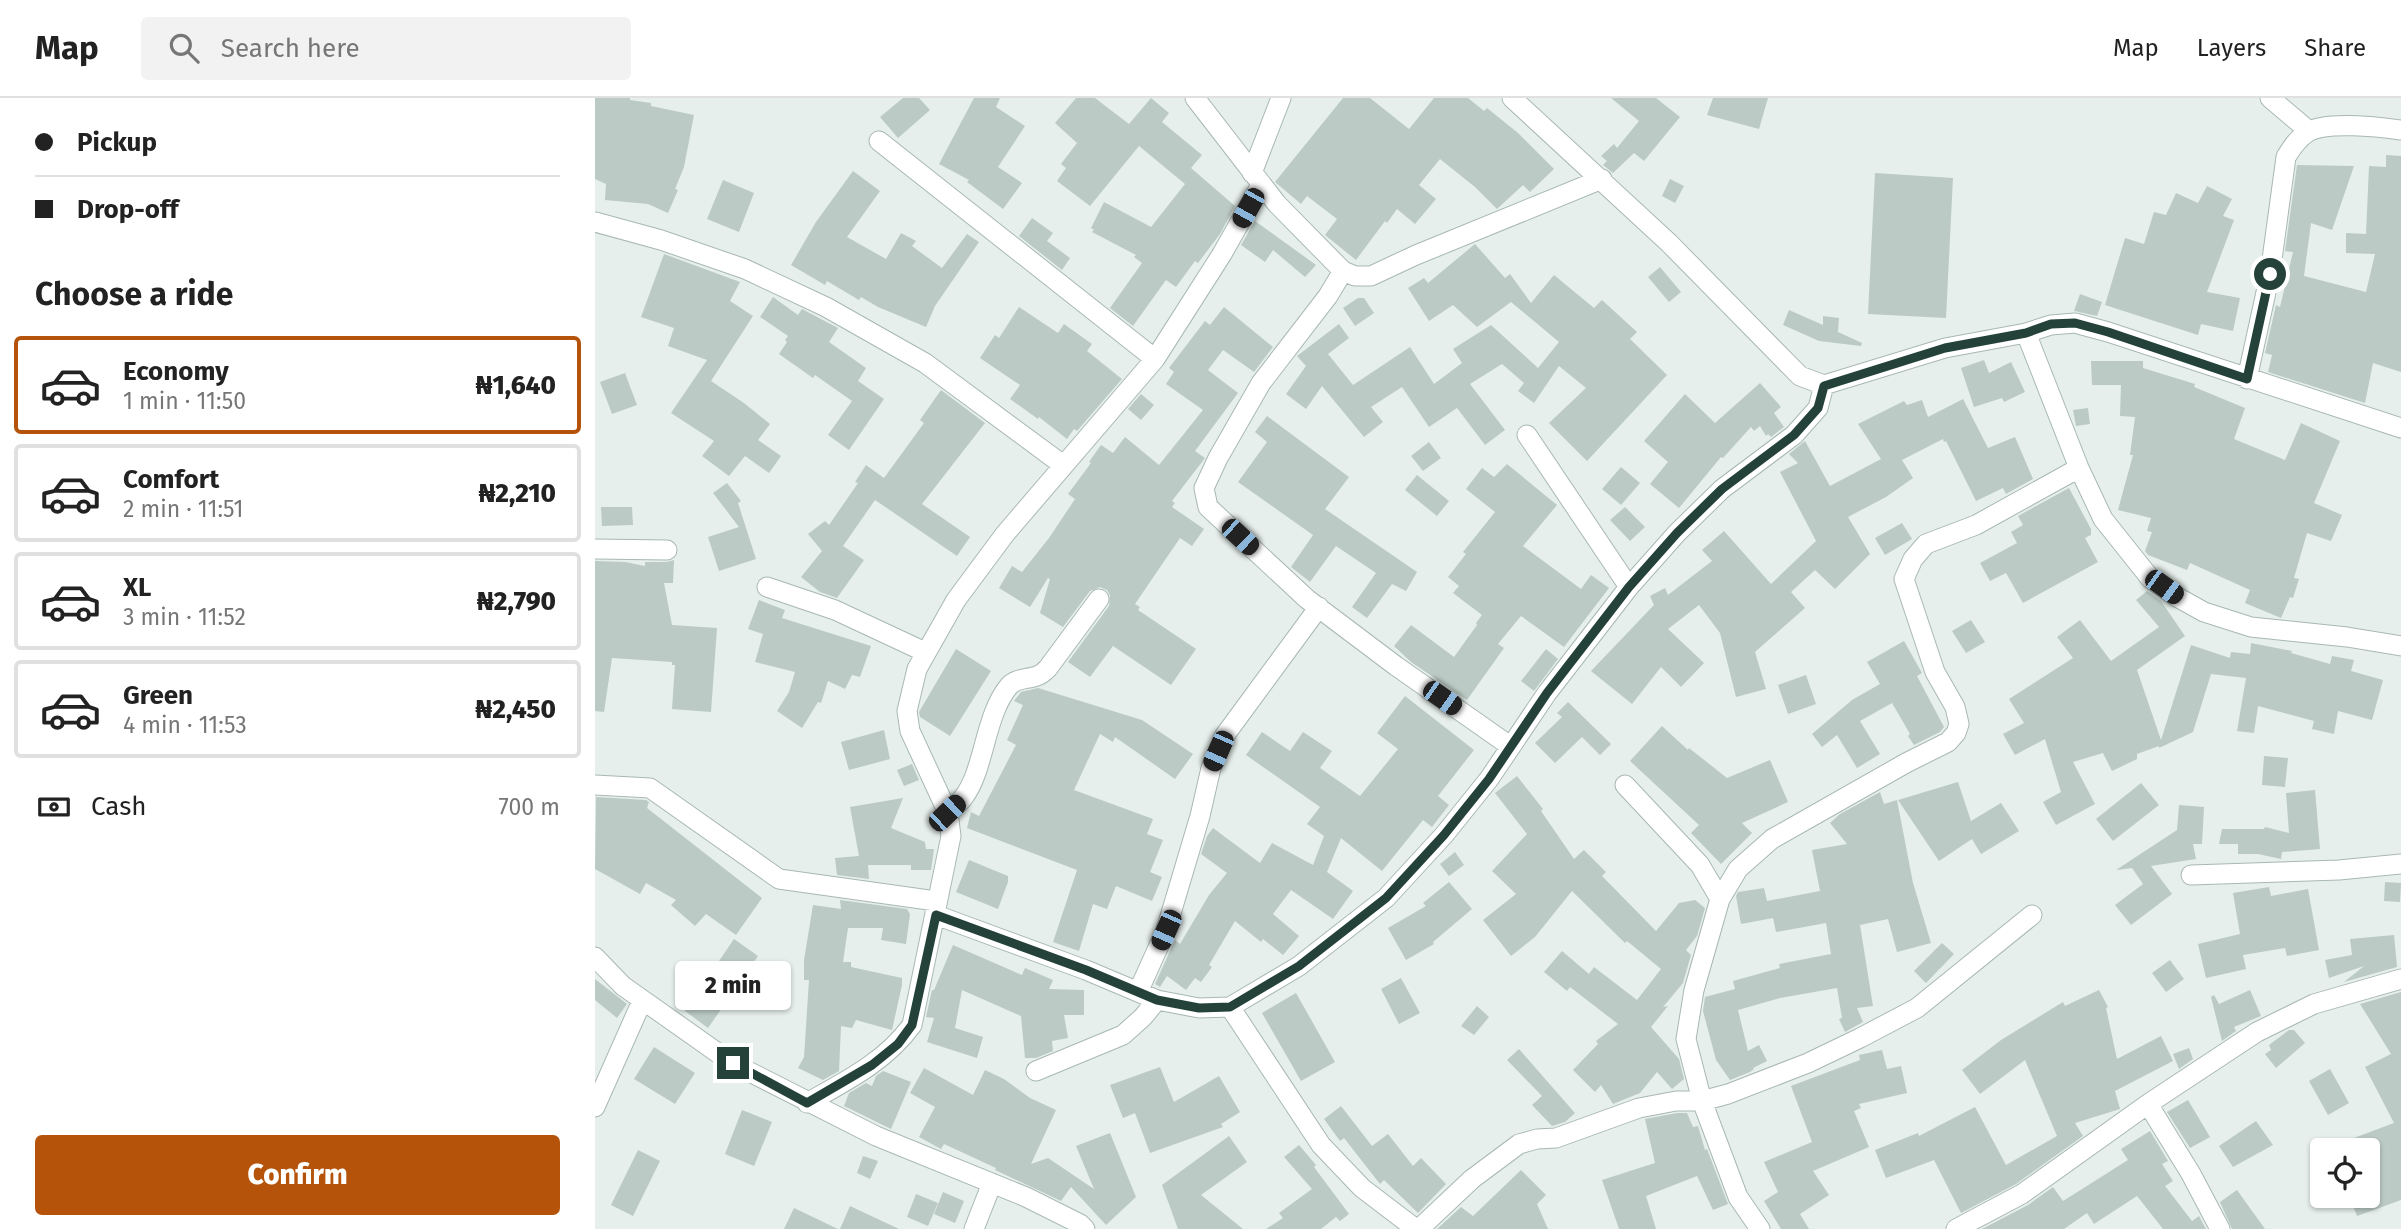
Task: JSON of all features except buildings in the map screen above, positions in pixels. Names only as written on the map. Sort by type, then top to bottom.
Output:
[{"type":"street","points":[[1195,98],[1277,204],[1343,271],[1355,276],[1371,276],[1602,179]]},
{"type":"street","points":[[807,1103],[872,1065],[898,1044],[912,1025],[951,836],[947,813],[910,732],[907,711],[916,669],[956,600],[1005,534],[1155,359],[1223,254],[1257,179],[1281,98]]},
{"type":"street","points":[[1512,98],[1669,243],[1800,376],[1824,386],[1945,348],[2026,333],[2051,324],[2075,323],[2401,428]]},
{"type":"street","points":[[2270,98],[2309,131]]},
{"type":"street","points":[[2247,379],[2270,274],[2286,157],[2295,142],[2309,131],[2330,127],[2401,130]]},
{"type":"street","points":[[879,141],[1155,359]]},
{"type":"street","points":[[595,222],[661,240],[745,269],[826,307],[925,363],[1063,465]]},
{"type":"street","points":[[1343,271],[1328,296],[1261,383],[1218,458],[1204,488],[1208,507],[1318,607],[1510,747]]},
{"type":"street","points":[[2026,333],[2078,468],[2103,519],[2150,578],[2204,612],[2251,627],[2347,636],[2401,646]]},
{"type":"street","points":[[595,785],[650,788],[779,879],[936,908],[1157,1000],[1199,1008],[1230,1007],[1299,966],[1386,898],[1444,835],[1547,693],[1629,587],[1677,533],[1722,489],[1794,435],[1818,408],[1824,386]]},
{"type":"street","points":[[1527,436],[1629,587]]},
{"type":"street","points":[[1760,1229],[1738,1197],[1702,1101],[1686,1039],[1694,990],[1720,899],[1738,869],[1772,839],[1948,742],[1956,733],[1959,723],[1955,706],[1935,672],[1904,579],[1913,559],[1926,544],[1976,525],[2078,468]]},
{"type":"street","points":[[595,549],[667,550]]},
{"type":"street","points":[[767,587],[835,610],[925,652]]},
{"type":"street","points":[[947,813],[963,798],[971,784],[986,735],[1002,696],[1012,683],[1025,677],[1039,676],[1048,668],[1099,599]]},
{"type":"street","points":[[1138,992],[1166,930],[1200,816],[1211,768],[1225,735],[1318,607]]},
{"type":"street","points":[[1625,785],[1700,865],[1720,899]]},
{"type":"street","points":[[2191,875],[2339,870],[2401,864]]},
{"type":"street","points":[[1230,1007],[1321,1145],[1362,1188],[1418,1229],[1472,1179],[1519,1144],[1556,1138],[1639,1108],[1676,1101],[1702,1101],[1728,1094],[1808,1063],[1917,1008],[2032,915]]},
{"type":"street","points":[[595,957],[623,986],[733,1063],[876,1136],[1026,1197],[1085,1229]]},
{"type":"street","points":[[1970,1226],[2022,1194],[2148,1104],[2257,1032],[2314,1004],[2401,979]]},
{"type":"street","points":[[595,1107],[642,1000]]},
{"type":"street","points":[[1036,1071],[1123,1035],[1157,1000]]},
{"type":"street","points":[[2148,1104],[2191,1174],[2220,1229]]},
{"type":"street","points":[[974,1229],[992,1183]]},
{"type":"route","points":[[733,1063],[807,1103],[872,1065],[898,1044],[912,1025],[936,915],[1086,970],[1157,1000],[1199,1008],[1230,1007],[1299,966],[1386,898],[1444,835],[1489,779],[1547,693],[1629,587],[1677,533],[1722,489],[1794,435],[1818,408],[1824,386],[1945,348],[2026,333],[2051,324],[2075,323],[2247,379],[2270,274]]}]
